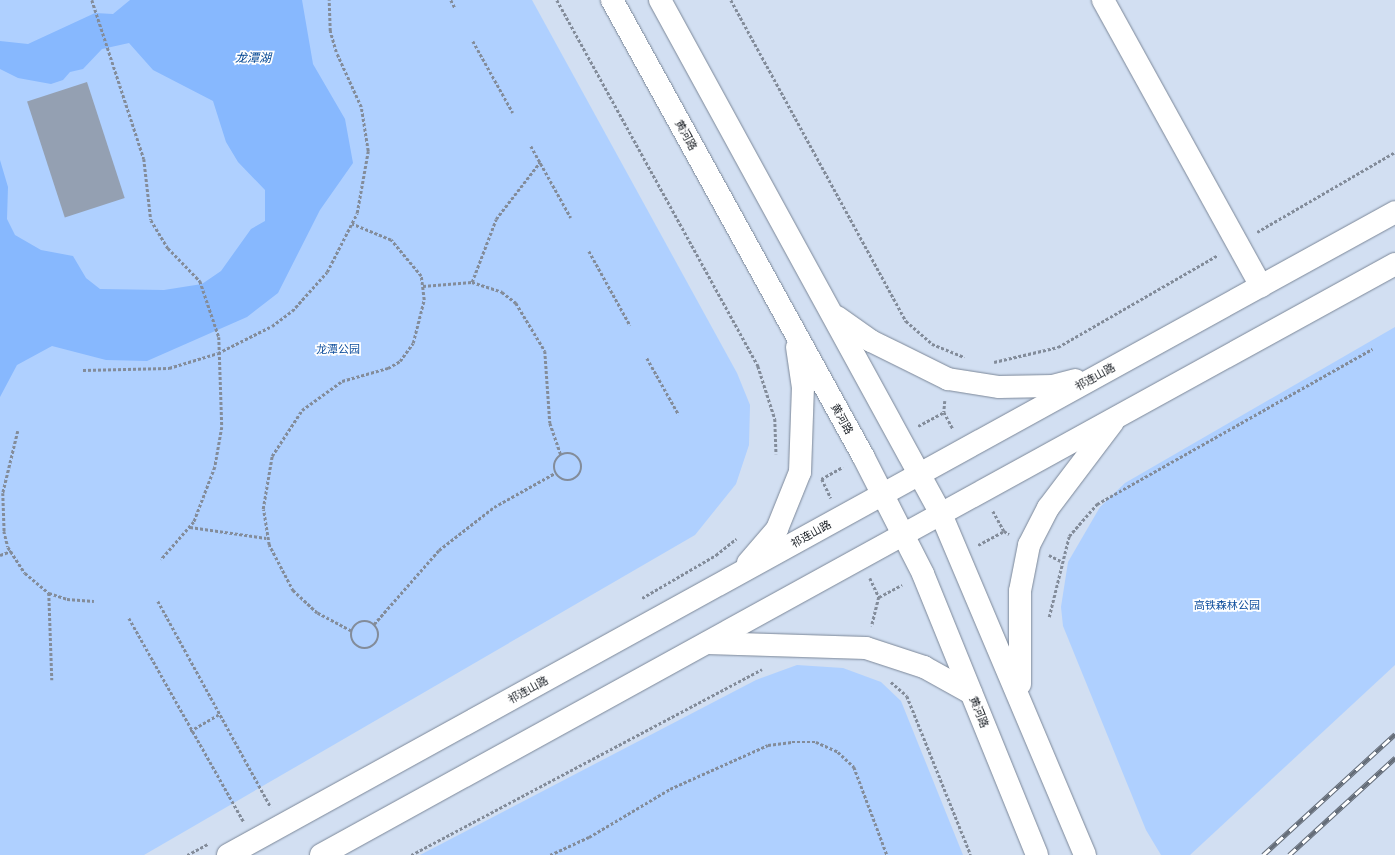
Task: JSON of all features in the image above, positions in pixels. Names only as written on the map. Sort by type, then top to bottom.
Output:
[{"type":"main road","name":"黄河路","points":[[612,0],[883,494],[923,574],[1037,855]]},
{"type":"main road","points":[[660,0],[941,514],[1020,697],[1085,855]]},
{"type":"main road","points":[[1103,0],[1261,286]]},
{"type":"main road","name":"祁连山路","points":[[221,848],[691,600],[1395,212]]},
{"type":"main road","points":[[321,855],[1395,264]]},
{"type":"main road","points":[[832,314],[871,341],[948,379],[999,387],[1053,386],[1112,368]]},
{"type":"main road","points":[[691,600],[741,572],[777,529],[800,472],[804,388],[794,330]]},
{"type":"main road","points":[[1020,697],[1020,591],[1029,545],[1048,508],[1117,417]]},
{"type":"main road","points":[[707,643],[866,648],[924,667],[971,693]]},
{"type":"path","points":[[92,0],[95,13],[109,48],[144,159],[151,220],[168,248],[200,281],[219,337],[220,445],[205,498],[189,527],[161,560]]},
{"type":"path","points":[[83,370],[169,368],[218,353],[272,326],[292,311],[327,272],[352,224],[368,170],[367,129],[336,52],[330,31],[329,0]]},
{"type":"path","points":[[451,0],[455,8]]},
{"type":"path","points":[[557,0],[758,366],[775,419],[776,462]]},
{"type":"path","points":[[731,0],[906,321],[932,344],[972,358]]},
{"type":"path","points":[[474,41],[513,113]]},
{"type":"path","points":[[531,146],[571,218]]},
{"type":"path","points":[[985,361],[1025,357],[1058,347],[1395,152]]},
{"type":"path","points":[[472,282],[496,219],[540,162]]},
{"type":"path","points":[[352,224],[391,240],[414,264],[423,286],[418,324],[413,343],[403,357],[388,368],[342,381],[327,390],[291,424],[267,472],[263,509],[266,538],[293,591],[317,613],[351,631],[357,647],[369,648],[379,635],[374,624]]},
{"type":"path","points":[[589,251],[630,325]]},
{"type":"path","points":[[423,286],[472,282],[502,292],[516,303],[539,337],[548,364],[550,423],[561,455],[554,467],[555,473],[566,481],[573,481],[582,471],[582,464],[574,454],[561,455]]},
{"type":"path","points":[[1050,617],[1069,536],[1097,504],[1372,348]]},
{"type":"path","points":[[648,358],[680,416]]},
{"type":"path","points":[[18,431],[3,493],[4,531],[10,551],[25,573],[49,593],[67,599],[94,600]]},
{"type":"path","points":[[374,624],[439,550],[494,507],[555,473]]},
{"type":"path","points":[[189,527],[266,538]]},
{"type":"path","points":[[641,599],[716,555],[741,536]]},
{"type":"path","points":[[0,555],[10,551]]},
{"type":"path","points":[[49,593],[52,680]]},
{"type":"path","points":[[158,601],[273,811]]},
{"type":"path","points":[[129,618],[190,731],[245,824]]},
{"type":"path","points":[[351,631],[358,622],[374,624]]},
{"type":"path","points":[[411,855],[533,788],[617,748],[767,667]]},
{"type":"path","points":[[885,677],[907,696],[971,855]]},
{"type":"path","points":[[190,731],[219,714]]},
{"type":"path","points":[[550,855],[589,837],[670,789],[768,745],[792,742],[816,742],[838,752],[854,767],[887,855]]},
{"type":"path","points":[[266,814],[280,807]]},
{"type":"path","points":[[239,827],[252,821]]},
{"type":"path","points":[[187,855],[221,848]]},
{"type":"green space","name":"龙潭公园","points":[[0,0],[532,0],[737,373],[750,405],[749,445],[736,484],[695,535],[144,855],[0,855]]},
{"type":"green space","name":"高铁森林公园","points":[[1395,327],[1395,665],[1190,855],[1161,855],[1146,830],[1063,626],[1061,607],[1068,562],[1100,507],[1125,483]]},
{"type":"green space","points":[[797,665],[843,668],[881,682],[901,701],[963,855],[420,855],[756,680]]},
{"type":"water","name":"龙潭湖","points":[[130,0],[302,0],[313,64],[345,119],[353,163],[320,210],[278,293],[247,317],[147,361],[106,360],[52,346],[17,365],[0,397],[0,160],[8,187],[7,219],[15,235],[41,250],[73,256],[86,278],[100,289],[164,290],[202,284],[221,271],[251,229],[265,221],[265,190],[238,162],[226,142],[213,101],[153,70],[129,43],[102,49],[83,69],[70,72],[63,80],[51,84],[18,78],[0,69],[0,41],[28,44],[95,13],[113,14]]},
{"type":"building","points":[[87,82],[125,198],[65,217],[27,101]]},
{"type":"railway","points":[[1263,855],[1395,734]]},
{"type":"railway","points":[[1289,855],[1395,758]]}]
